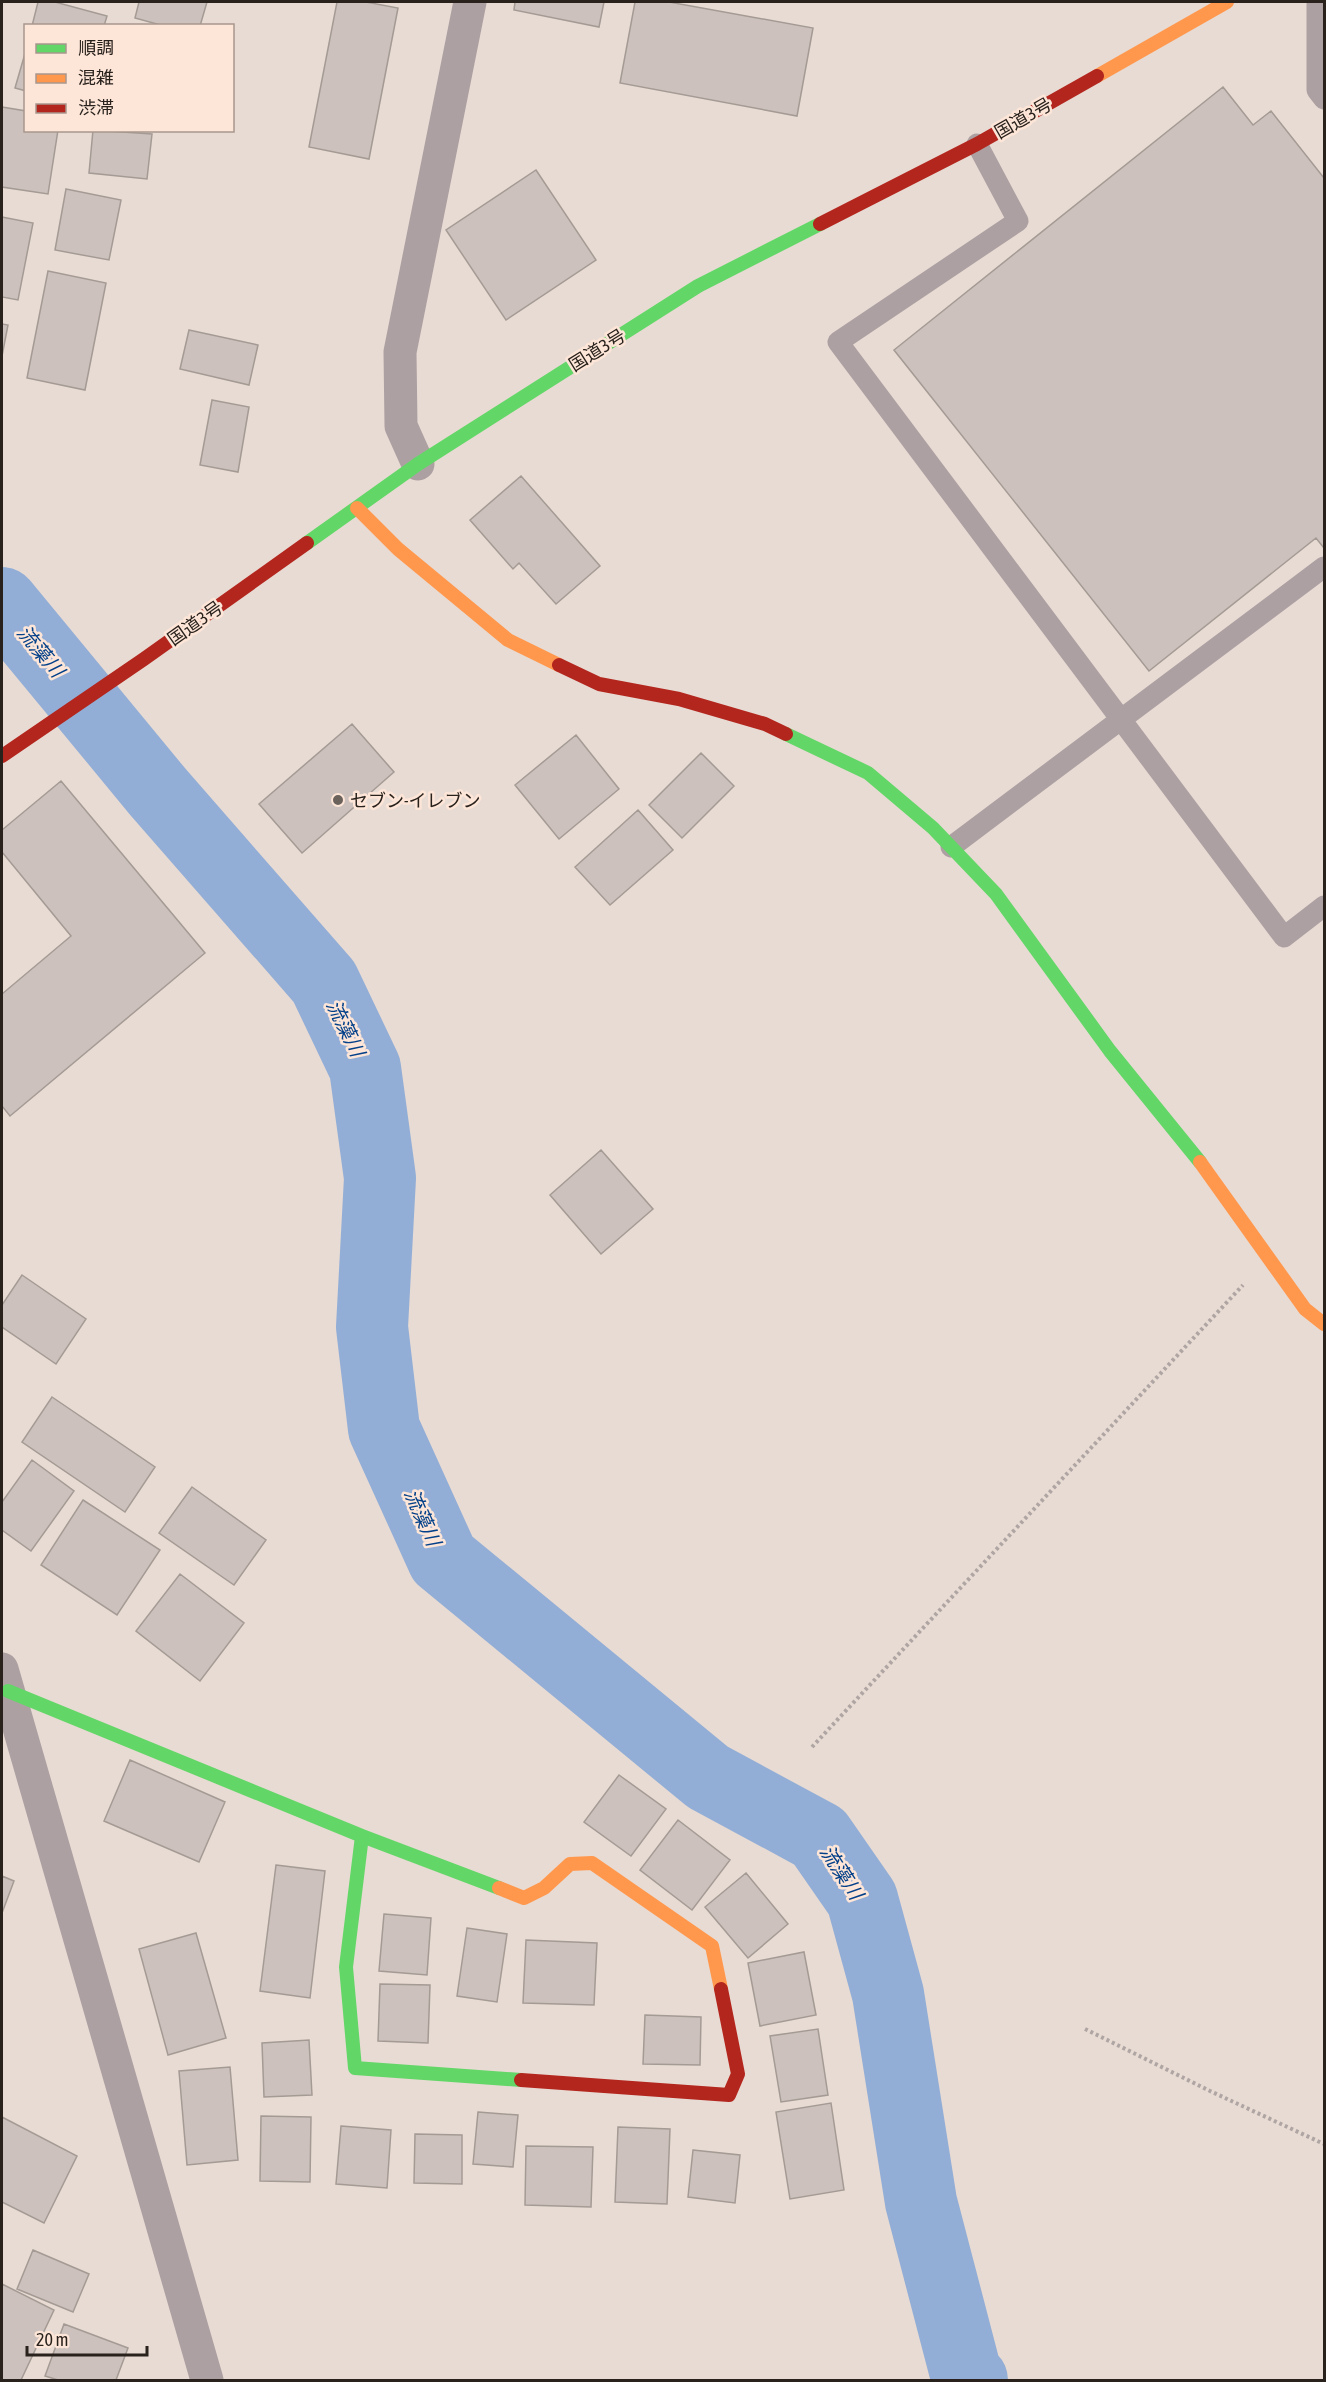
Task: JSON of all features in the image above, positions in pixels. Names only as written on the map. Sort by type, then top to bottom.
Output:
[{"type":"main road","name":"国道3号","points":[[2,756],[144,659],[418,464],[698,286],[977,144],[1227,2]]},
{"type":"main road","points":[[357,508],[398,549],[508,640],[599,684],[678,699],[765,724],[868,772],[933,828],[996,894],[1110,1051],[1188,1145],[1305,1309],[1324,1324]]},
{"type":"main road","points":[[5,1680],[362,1836],[524,1898],[544,1888],[562,1868],[576,1861],[592,1863],[712,1946],[738,2074],[729,2095],[355,2068],[346,1967],[362,1836]]},
{"type":"street","points":[[418,464],[401,426],[400,352],[470,2]]},
{"type":"street","points":[[5,1680],[207,2380]]},
{"type":"lane","points":[[1317,2],[1317,90],[1324,99]]},
{"type":"lane","points":[[977,144],[1017,221],[838,342],[1284,937],[1324,906]]},
{"type":"lane","points":[[951,847],[1324,567]]},
{"type":"path","points":[[812,1747],[1268,1258]]},
{"type":"path","points":[[1085,2029],[1324,2144]]},
{"type":"building","points":[[38,2],[55,2],[107,16],[105,24],[32,24]]},
{"type":"building","points":[[139,2],[207,2],[201,24],[157,24],[135,18]]},
{"type":"building","points":[[337,2],[366,2],[398,8],[369,159],[309,147]]},
{"type":"building","points":[[515,2],[604,2],[599,27],[514,10]]},
{"type":"building","points":[[635,2],[669,2],[813,28],[797,116],[620,83]]},
{"type":"building","points":[[24,57],[24,90],[15,88]]},
{"type":"building","points":[[1223,87],[1253,125],[1271,111],[1324,178],[1324,548],[1316,538],[1149,671],[894,350]]},
{"type":"building","points":[[2,107],[24,111],[24,132],[58,132],[48,194],[2,187]]},
{"type":"building","points":[[93,132],[152,134],[147,179],[89,173]]},
{"type":"building","points":[[536,170],[596,260],[506,320],[446,230]]},
{"type":"building","points":[[66,189],[121,200],[109,260],[55,250]]},
{"type":"building","points":[[2,217],[33,223],[18,300],[2,297]]},
{"type":"building","points":[[48,271],[106,283],[85,390],[27,378]]},
{"type":"building","points":[[2,324],[8,325],[2,356]]},
{"type":"building","points":[[189,330],[258,345],[249,385],[180,369]]},
{"type":"building","points":[[212,400],[249,407],[238,472],[200,465]]},
{"type":"building","points":[[521,476],[600,566],[556,604],[519,563],[513,569],[470,520]]},
{"type":"building","points":[[352,724],[394,772],[302,853],[259,804]]},
{"type":"building","points":[[576,735],[619,789],[559,839],[515,785]]},
{"type":"building","points":[[701,753],[734,786],[682,838],[649,805]]},
{"type":"building","points":[[61,781],[205,953],[10,1116],[2,1106],[2,994],[71,936],[2,852],[2,830]]},
{"type":"building","points":[[638,810],[673,850],[610,905],[575,867]]},
{"type":"building","points":[[601,1150],[653,1209],[601,1254],[550,1195]]},
{"type":"building","points":[[22,1275],[86,1319],[56,1364],[2,1327],[2,1305]]},
{"type":"building","points":[[52,1397],[155,1467],[125,1512],[22,1442]]},
{"type":"building","points":[[32,1460],[74,1491],[31,1551],[2,1530],[2,1502]]},
{"type":"building","points":[[192,1487],[266,1540],[234,1585],[159,1533]]},
{"type":"building","points":[[83,1500],[160,1550],[117,1615],[41,1565]]},
{"type":"building","points":[[180,1574],[244,1623],[200,1681],[136,1631]]},
{"type":"building","points":[[130,1760],[225,1802],[199,1862],[104,1821]]},
{"type":"building","points":[[619,1775],[666,1809],[631,1856],[584,1822]]},
{"type":"building","points":[[678,1820],[730,1860],[692,1910],[640,1870]]},
{"type":"building","points":[[276,1865],[325,1871],[310,1998],[260,1991]]},
{"type":"building","points":[[746,1873],[788,1924],[748,1958],[705,1907]]},
{"type":"building","points":[[2,1876],[14,1881],[2,1913]]},
{"type":"building","points":[[384,1914],[431,1918],[427,1975],[379,1971]]},
{"type":"building","points":[[467,1928],[507,1934],[497,2002],[457,1996]]},
{"type":"building","points":[[196,1933],[226,2038],[168,2055],[139,1949]]},
{"type":"building","points":[[526,1940],[597,1943],[594,2005],[523,2003]]},
{"type":"building","points":[[804,1952],[816,2015],[760,2026],[748,1963]]},
{"type":"building","points":[[380,1984],[430,1985],[428,2043],[378,2041]]},
{"type":"building","points":[[645,2015],[701,2017],[700,2065],[643,2064]]},
{"type":"building","points":[[818,2029],[828,2095],[781,2102],[770,2036]]},
{"type":"building","points":[[309,2040],[312,2095],[264,2097],[262,2043]]},
{"type":"building","points":[[230,2067],[238,2160],[187,2165],[179,2071]]},
{"type":"building","points":[[831,2103],[844,2190],[790,2199],[776,2112]]},
{"type":"building","points":[[478,2112],[518,2115],[513,2167],[473,2164]]},
{"type":"building","points":[[261,2116],[311,2117],[310,2182],[260,2181]]},
{"type":"building","points":[[2,2117],[77,2156],[44,2223],[2,2202]]},
{"type":"building","points":[[341,2126],[391,2130],[387,2188],[336,2184]]},
{"type":"building","points":[[618,2127],[670,2129],[667,2204],[615,2202]]},
{"type":"building","points":[[415,2134],[462,2135],[462,2184],[414,2183]]},
{"type":"building","points":[[526,2146],[593,2147],[591,2207],[525,2205]]},
{"type":"building","points":[[693,2150],[740,2155],[735,2203],[688,2197]]},
{"type":"building","points":[[33,2250],[89,2274],[73,2312],[17,2289]]},
{"type":"building","points":[[2,2284],[54,2310],[21,2380],[2,2380]]},
{"type":"building","points":[[64,2324],[128,2348],[116,2380],[58,2380],[45,2376]]},
{"type":"waterway","name":"流藻川","points":[[2,603],[158,792],[324,982],[365,1068],[380,1178],[372,1327],[384,1429],[443,1559],[708,1777],[819,1837],[862,1899],[888,1994],[921,2202],[967,2378],[972,2380]]},
{"type":"traffic: fast","points":[[307,543],[418,464],[698,286],[820,224]]},
{"type":"traffic: fast","points":[[786,734],[868,773],[933,828],[996,894],[1110,1051],[1200,1162]]},
{"type":"traffic: fast","points":[[8,1691],[362,1836],[499,1888]]},
{"type":"traffic: fast","points":[[362,1836],[346,1967],[355,2068],[521,2080]]},
{"type":"traffic: slow","points":[[1097,76],[1227,2]]},
{"type":"traffic: slow","points":[[357,508],[398,549],[508,640],[559,665]]},
{"type":"traffic: slow","points":[[1200,1162],[1305,1309],[1324,1324]]},
{"type":"traffic: slow","points":[[499,1888],[524,1898],[544,1888],[570,1864],[592,1863],[712,1946],[721,1989]]},
{"type":"traffic: jam","points":[[820,224],[977,144],[1097,76]]},
{"type":"traffic: jam","points":[[2,756],[307,543]]},
{"type":"traffic: jam","points":[[559,665],[599,684],[679,699],[765,724],[786,734]]},
{"type":"traffic: jam","points":[[521,2080],[729,2095],[738,2074],[721,1989]]},
{"type":"place","name":"セブン-イレブン","points":[[338,800]]}]
